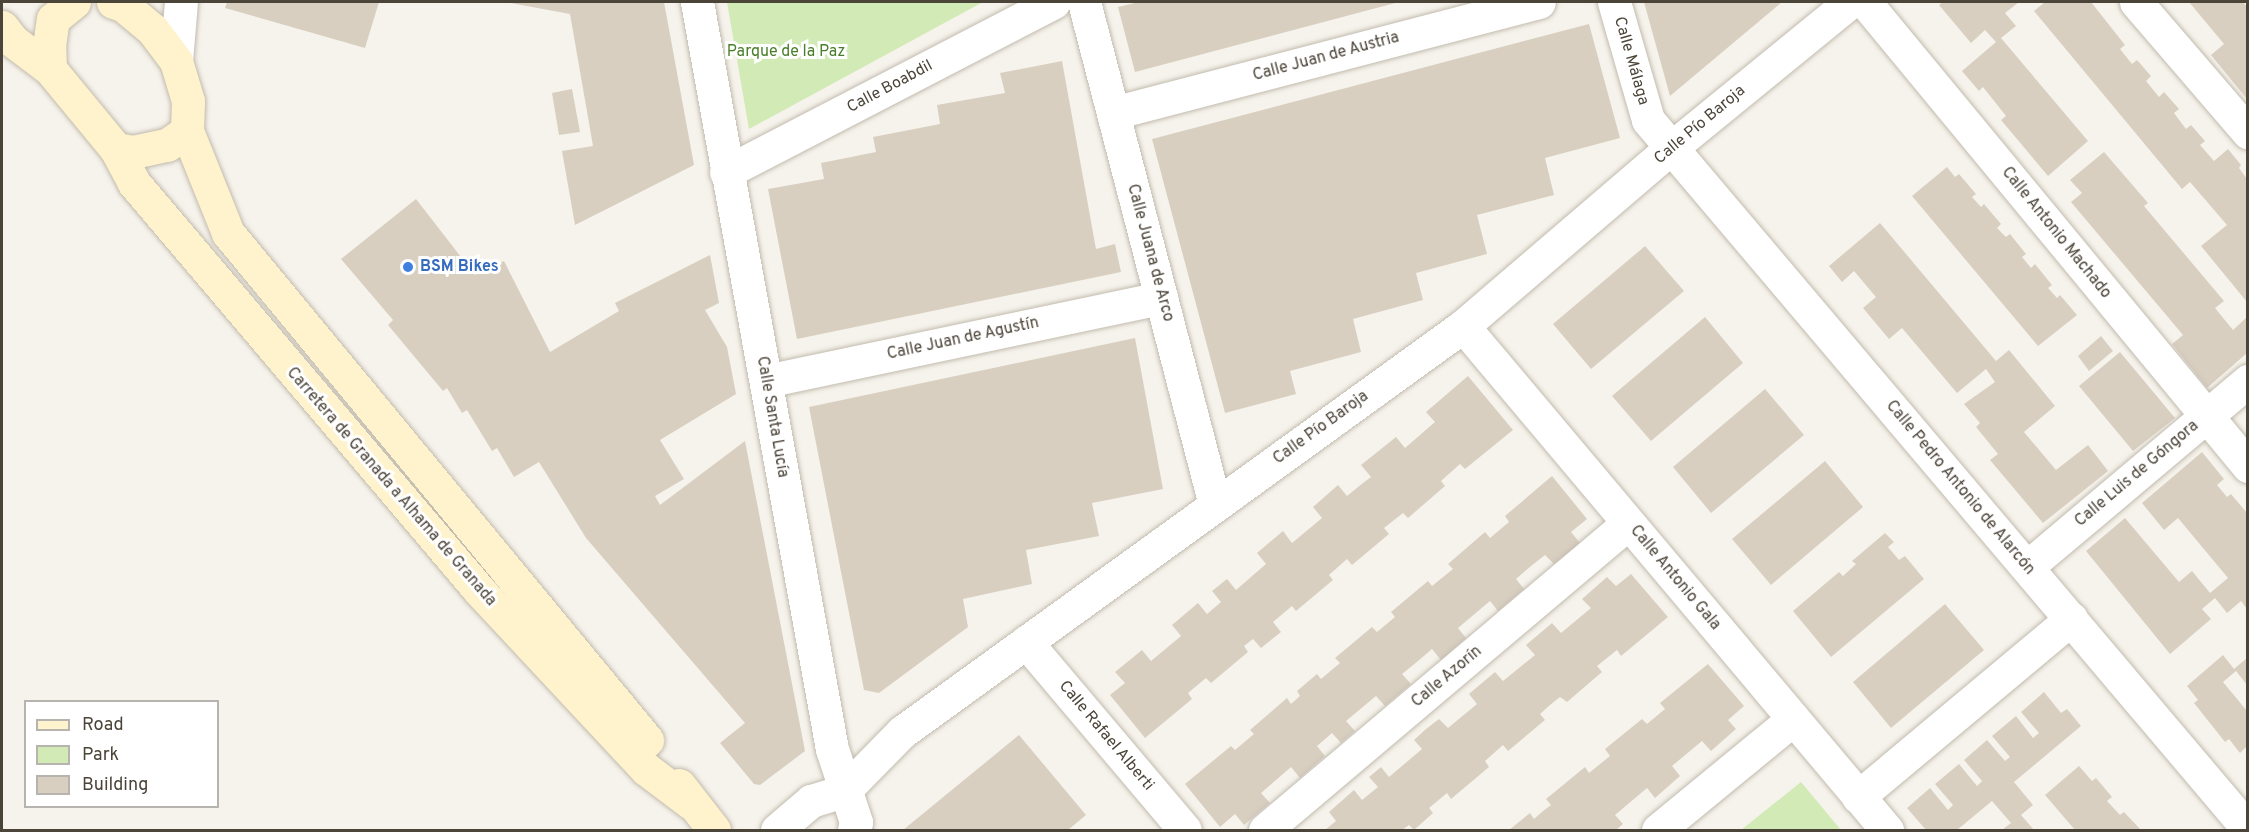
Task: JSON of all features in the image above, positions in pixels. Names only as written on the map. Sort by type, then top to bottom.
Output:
[{"type":"main road","points":[[3,2],[125,150],[167,145],[187,131],[188,101],[176,61],[152,29],[123,5],[113,2]]},
{"type":"main road","points":[[50,58],[53,19],[71,2]]},
{"type":"main road","points":[[2,27],[13,41],[50,58]]},
{"type":"main road","name":"Carretera de Granada a Alhama de Granada","points":[[187,131],[228,233],[661,757],[691,803],[714,831]]},
{"type":"main road","name":"Carretera de Granada a Alhama de Granada","points":[[125,150],[219,255],[236,306],[479,590],[646,769],[691,803]]},
{"type":"street","points":[[176,61],[181,2]]},
{"type":"street","name":"Calle Santa Lucía","points":[[697,2],[832,749],[856,822],[854,831]]},
{"type":"street","name":"Calle Boabdil","points":[[726,172],[1053,2]]},
{"type":"street","name":"Calle Juana de Arco","points":[[1084,2],[1215,505]]},
{"type":"street","name":"Calle Juan de Austria","points":[[1113,113],[1539,2]]},
{"type":"street","name":"Calle Málaga","points":[[1614,2],[1648,120],[1671,148]]},
{"type":"street","name":"Calle Pío Baroja","points":[[777,831],[812,801],[844,790],[902,732],[1463,326],[1671,148],[1850,2]]},
{"type":"street","name":"Calle Antonio Machado","points":[[1865,2],[2247,466]]},
{"type":"street","points":[[2136,2],[2247,132]]},
{"type":"street","name":"Calle Pedro Antonio de Alarcón","points":[[1671,148],[2071,619],[2242,812]]},
{"type":"street","name":"Calle Juan de Agustín","points":[[766,381],[1161,298]]},
{"type":"street","name":"Calle Antonio Gala","points":[[1463,326],[1887,831]]},
{"type":"street","name":"Calle Luis de Góngora","points":[[2027,567],[2247,381]]},
{"type":"street","name":"Calle Azorín","points":[[1265,831],[1628,523]]},
{"type":"street","points":[[1858,796],[2071,619]]},
{"type":"street","name":"Calle Rafael Alberti","points":[[1026,642],[1185,831]]},
{"type":"street","points":[[1658,831],[1793,719]]},
{"type":"green space","name":"Parque de la Paz","points":[[727,2],[983,2],[749,129]]},
{"type":"green space","points":[[1801,782],[1841,830],[1741,830]]},
{"type":"building","points":[[227,2],[379,2],[365,48],[225,8]]},
{"type":"building","points":[[505,2],[664,2],[694,165],[575,225],[562,151],[593,146],[570,14]]},
{"type":"building","points":[[1139,2],[1399,2],[1135,72],[1118,7]]},
{"type":"building","points":[[1644,2],[1782,2],[1670,96]]},
{"type":"building","points":[[1943,2],[2019,2],[2005,13],[2016,26],[2001,38],[2088,141],[2048,176],[2001,120],[2006,116],[1983,87],[1979,91],[1962,71],[1996,42],[1985,30],[1971,43],[1939,5]]},
{"type":"building","points":[[2045,2],[2091,2],[2125,45],[2120,49],[2132,64],[2137,60],[2151,76],[2146,81],[2159,97],[2164,92],[2179,109],[2174,113],[2186,129],[2191,125],[2205,141],[2200,145],[2214,161],[2228,149],[2241,165],[2239,168],[2247,179],[2247,302],[2201,246],[2227,225],[2190,182],[2182,189],[2034,11]]},
{"type":"building","points":[[2189,2],[2243,2],[2247,7],[2247,99],[2211,55],[2224,44]]},
{"type":"building","points":[[1589,24],[1620,138],[1545,158],[1554,195],[1477,215],[1487,254],[1416,273],[1423,300],[1353,319],[1361,352],[1290,371],[1296,394],[1225,413],[1152,139]]},
{"type":"building","points":[[1062,61],[1096,249],[1115,244],[1121,272],[797,339],[768,189],[824,179],[821,163],[876,152],[873,137],[940,124],[937,105],[1005,93],[1000,73]]},
{"type":"building","points":[[572,89],[580,132],[559,135],[552,93]]},
{"type":"building","points":[[2104,152],[2148,203],[2144,206],[2224,301],[2215,308],[2233,330],[2247,317],[2247,353],[2207,388],[2172,344],[2183,335],[2071,202],[2082,193],[2070,180]]},
{"type":"building","points":[[1947,167],[1955,177],[1959,174],[1976,194],[1972,197],[1981,207],[1984,204],[2001,224],[1997,228],[2006,237],[2010,234],[2026,254],[2022,257],[2031,268],[2035,264],[2052,285],[2048,288],[2057,298],[2060,295],[2077,315],[2038,346],[1912,196]]},
{"type":"building","points":[[416,199],[475,275],[504,261],[550,352],[619,311],[615,303],[710,255],[719,303],[705,310],[727,347],[736,394],[660,440],[684,479],[655,496],[660,505],[745,441],[805,751],[760,785],[754,784],[720,743],[745,723],[586,538],[539,462],[514,477],[497,448],[492,451],[467,410],[462,413],[447,388],[443,391],[388,325],[393,320],[341,259]]},
{"type":"building","points":[[1880,223],[1996,361],[2009,350],[2055,406],[2024,432],[2056,470],[2088,445],[2108,471],[2043,523],[1990,460],[1998,454],[1976,427],[1980,423],[1964,404],[1995,382],[1986,369],[1957,393],[1902,328],[1889,339],[1863,308],[1876,297],[1854,271],[1842,282],[1829,266]]},
{"type":"building","points":[[1645,246],[1684,291],[1591,369],[1553,324]]},
{"type":"building","points":[[1705,317],[1743,363],[1651,441],[1612,396]]},
{"type":"building","points":[[2101,336],[2113,351],[2089,371],[2078,356]]},
{"type":"building","points":[[1135,338],[1163,489],[1092,503],[1099,536],[1026,550],[1032,584],[963,599],[968,627],[879,693],[864,690],[809,407]]},
{"type":"building","points":[[2120,352],[2175,418],[2133,451],[2079,386]]},
{"type":"building","points":[[1468,376],[1513,430],[1465,469],[1460,464],[1441,481],[1445,486],[1408,518],[1403,513],[1384,528],[1389,534],[1352,565],[1347,559],[1329,575],[1333,580],[1296,611],[1292,606],[1273,622],[1281,632],[1261,648],[1253,639],[1244,646],[1248,652],[1211,683],[1206,678],[1188,693],[1192,699],[1145,738],[1110,695],[1125,683],[1115,672],[1142,650],[1151,661],[1181,636],[1172,625],[1198,603],[1207,614],[1221,602],[1212,591],[1227,579],[1236,590],[1266,564],[1257,553],[1283,531],[1292,543],[1322,518],[1313,507],[1338,485],[1347,496],[1371,477],[1361,465],[1396,437],[1405,448],[1435,422],[1426,412]]},
{"type":"building","points":[[1765,389],[1804,435],[1711,513],[1673,467]]},
{"type":"building","points":[[2202,452],[2224,479],[2217,485],[2227,497],[2231,494],[2247,513],[2247,609],[2241,601],[2227,613],[2215,598],[2202,609],[2211,619],[2170,654],[2086,551],[2125,518],[2179,582],[2192,571],[2210,593],[2228,578],[2178,518],[2164,530],[2142,503]]},
{"type":"building","points":[[1825,461],[1863,507],[1771,585],[1732,539]]},
{"type":"building","points":[[1552,476],[1587,519],[1571,532],[1580,543],[1554,564],[1545,555],[1531,566],[1516,579],[1524,589],[1498,611],[1490,601],[1458,628],[1466,638],[1441,660],[1432,649],[1402,674],[1411,684],[1385,706],[1376,696],[1346,721],[1355,731],[1341,743],[1332,733],[1317,746],[1325,756],[1300,778],[1291,767],[1261,793],[1270,803],[1244,825],[1235,814],[1220,827],[1185,784],[1231,746],[1235,750],[1254,734],[1250,730],[1287,698],[1291,704],[1300,696],[1297,691],[1317,674],[1321,679],[1340,663],[1335,658],[1372,627],[1377,632],[1395,617],[1391,612],[1428,581],[1432,586],[1453,569],[1448,564],[1485,532],[1490,538],[1509,522],[1505,516]]},
{"type":"building","points":[[1885,533],[1894,542],[1888,547],[1899,560],[1905,556],[1924,579],[1831,657],[1793,611],[1839,572],[1843,576],[1856,564],[1852,561]]},
{"type":"building","points":[[1631,574],[1668,617],[1621,656],[1617,650],[1597,666],[1602,672],[1567,702],[1560,697],[1550,705],[1540,714],[1545,720],[1508,751],[1503,745],[1485,761],[1489,767],[1451,799],[1447,793],[1429,808],[1433,813],[1414,830],[1409,825],[1402,830],[1325,830],[1336,821],[1329,812],[1354,790],[1362,800],[1378,787],[1369,777],[1381,767],[1389,777],[1422,749],[1414,740],[1426,729],[1439,719],[1448,728],[1477,704],[1469,694],[1495,672],[1503,681],[1535,655],[1526,645],[1552,623],[1561,633],[1591,608],[1582,599],[1607,577],[1616,586]]},
{"type":"building","points":[[1945,604],[1984,650],[1891,728],[1853,682]]},
{"type":"building","points":[[2223,655],[2234,669],[2247,658],[2247,685],[2236,671],[2223,682],[2247,711],[2247,746],[2240,753],[2229,739],[2225,742],[2194,703],[2198,700],[2187,686]]},
{"type":"building","points":[[1708,664],[1744,706],[1728,720],[1736,729],[1711,751],[1702,741],[1672,766],[1680,776],[1655,798],[1647,788],[1615,815],[1623,824],[1616,830],[1509,830],[1530,813],[1534,819],[1551,805],[1546,799],[1585,767],[1589,773],[1610,756],[1605,749],[1642,719],[1647,724],[1665,709],[1660,703]]},
{"type":"building","points":[[2044,692],[2061,713],[2067,709],[2081,726],[2014,782],[2033,805],[2021,815],[2034,830],[2002,830],[2011,823],[1992,801],[1957,830],[1926,830],[1907,808],[1930,788],[1948,810],[1953,805],[1935,784],[1959,764],[1977,786],[1982,781],[1964,760],[1987,740],[2005,761],[2010,757],[1992,736],[2016,716],[2033,738],[2039,733],[2021,712]]},
{"type":"building","points":[[1019,735],[1086,815],[1068,830],[903,830]]},
{"type":"building","points":[[2079,766],[2092,781],[2096,778],[2112,797],[2107,801],[2120,815],[2124,812],[2141,830],[2075,830],[2045,795]]},
{"type":"place","name":"BSM Bikes","points":[[408,267]]}]
